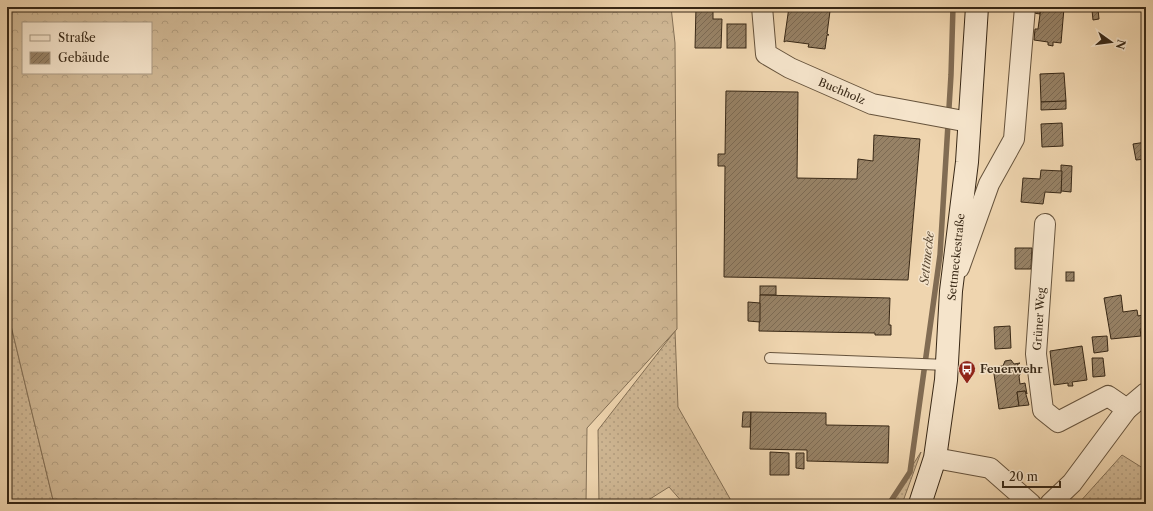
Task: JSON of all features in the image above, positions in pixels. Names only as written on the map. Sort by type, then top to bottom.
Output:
[{"type":"street","name":"Buchholz","points":[[762,7],[766,54],[790,68],[872,104],[964,121]]},
{"type":"street","name":"Settmeckestraße","points":[[920,504],[935,458],[942,365],[967,162],[964,121],[977,7]]},
{"type":"street","points":[[952,291],[989,184],[1014,139],[1024,7]]},
{"type":"street","name":"Grüner Weg","points":[[1045,224],[1036,354],[1043,410],[1058,422],[1108,396],[1127,409]]},
{"type":"street","points":[[1050,504],[1072,483],[1127,409],[1146,393]]},
{"type":"street","points":[[935,458],[990,468],[1031,504]]},
{"type":"lane","points":[[770,358],[942,365]]},
{"type":"green space","points":[[7,7],[671,7],[675,43],[677,329],[587,428],[586,504],[54,504],[7,309]]},
{"type":"green space","points":[[7,309],[54,504],[7,504]]},
{"type":"green space","points":[[675,331],[678,407],[733,504],[684,504],[669,487],[642,504],[599,504],[598,430]]},
{"type":"green space","points":[[921,452],[902,504],[888,504]]},
{"type":"green space","points":[[1122,455],[1146,470],[1146,504],[1078,504]]},
{"type":"building","points":[[696,7],[713,7],[713,19],[722,19],[721,48],[695,48]]},
{"type":"building","points":[[789,7],[832,11],[830,11],[827,34],[829,35],[827,35],[825,49],[808,47],[809,44],[784,42]]},
{"type":"building","points":[[806,7],[831,7],[831,10]]},
{"type":"building","points":[[1028,7],[1041,7],[1040,14],[1027,12]]},
{"type":"building","points":[[1041,7],[1064,8],[1061,43],[1053,42],[1053,46],[1048,45],[1048,42],[1034,40],[1035,29],[1038,29]]},
{"type":"building","points":[[1098,9],[1099,19],[1093,20],[1092,10]]},
{"type":"building","points":[[727,24],[746,24],[746,48],[727,48]]},
{"type":"building","points":[[1064,73],[1066,101],[1041,102],[1040,74]]},
{"type":"building","points":[[726,91],[798,92],[797,178],[857,179],[858,159],[873,161],[874,135],[920,139],[908,280],[724,277],[725,166],[718,166],[718,154],[725,154]]},
{"type":"building","points":[[1066,101],[1066,109],[1041,110],[1041,102]]},
{"type":"building","points":[[1062,123],[1063,146],[1042,147],[1041,124]]},
{"type":"building","points":[[1146,142],[1146,159],[1136,160],[1133,144]]},
{"type":"building","points":[[1061,165],[1072,166],[1071,192],[1061,191]]},
{"type":"building","points":[[1041,170],[1062,171],[1061,193],[1045,192],[1043,204],[1021,202],[1023,178],[1040,179]]},
{"type":"building","points":[[1015,248],[1032,248],[1031,269],[1015,269]]},
{"type":"building","points":[[1066,272],[1074,272],[1074,281],[1066,281]]},
{"type":"building","points":[[760,286],[776,286],[776,295],[760,295]]},
{"type":"building","points":[[760,295],[890,298],[889,325],[891,325],[891,335],[875,335],[875,333],[759,331]]},
{"type":"building","points":[[1121,295],[1123,312],[1137,310],[1138,316],[1143,315],[1145,328],[1140,329],[1141,336],[1111,339],[1104,298]]},
{"type":"building","points":[[748,302],[760,303],[760,322],[748,321]]},
{"type":"building","points":[[1010,326],[1011,348],[995,349],[994,327]]},
{"type":"building","points":[[1107,336],[1108,351],[1094,353],[1092,337]]},
{"type":"building","points":[[1082,346],[1087,380],[1072,382],[1073,386],[1068,386],[1068,383],[1054,385],[1050,351]]},
{"type":"building","points":[[1092,358],[1103,358],[1105,376],[1093,377]]},
{"type":"building","points":[[1011,360],[1014,364],[1020,363],[1017,365],[1019,374],[1021,373],[1019,376],[1020,384],[1025,383],[1027,394],[1025,391],[1017,392],[1019,406],[999,409],[993,367],[1003,366],[1005,361]]},
{"type":"building","points":[[1025,391],[1029,405],[1019,406],[1017,392]]},
{"type":"building","points":[[743,412],[751,412],[750,427],[742,427]]},
{"type":"building","points":[[751,412],[826,413],[826,425],[889,426],[888,463],[807,461],[807,450],[750,449]]},
{"type":"building","points":[[770,452],[789,453],[789,475],[770,475]]},
{"type":"building","points":[[796,453],[804,453],[804,469],[796,468]]},
{"type":"waterway","name":"Settmecke","points":[[889,504],[910,472],[940,255],[951,75],[953,7]]},
{"type":"place","name":"Feuerwehr","points":[[967,384]]}]
